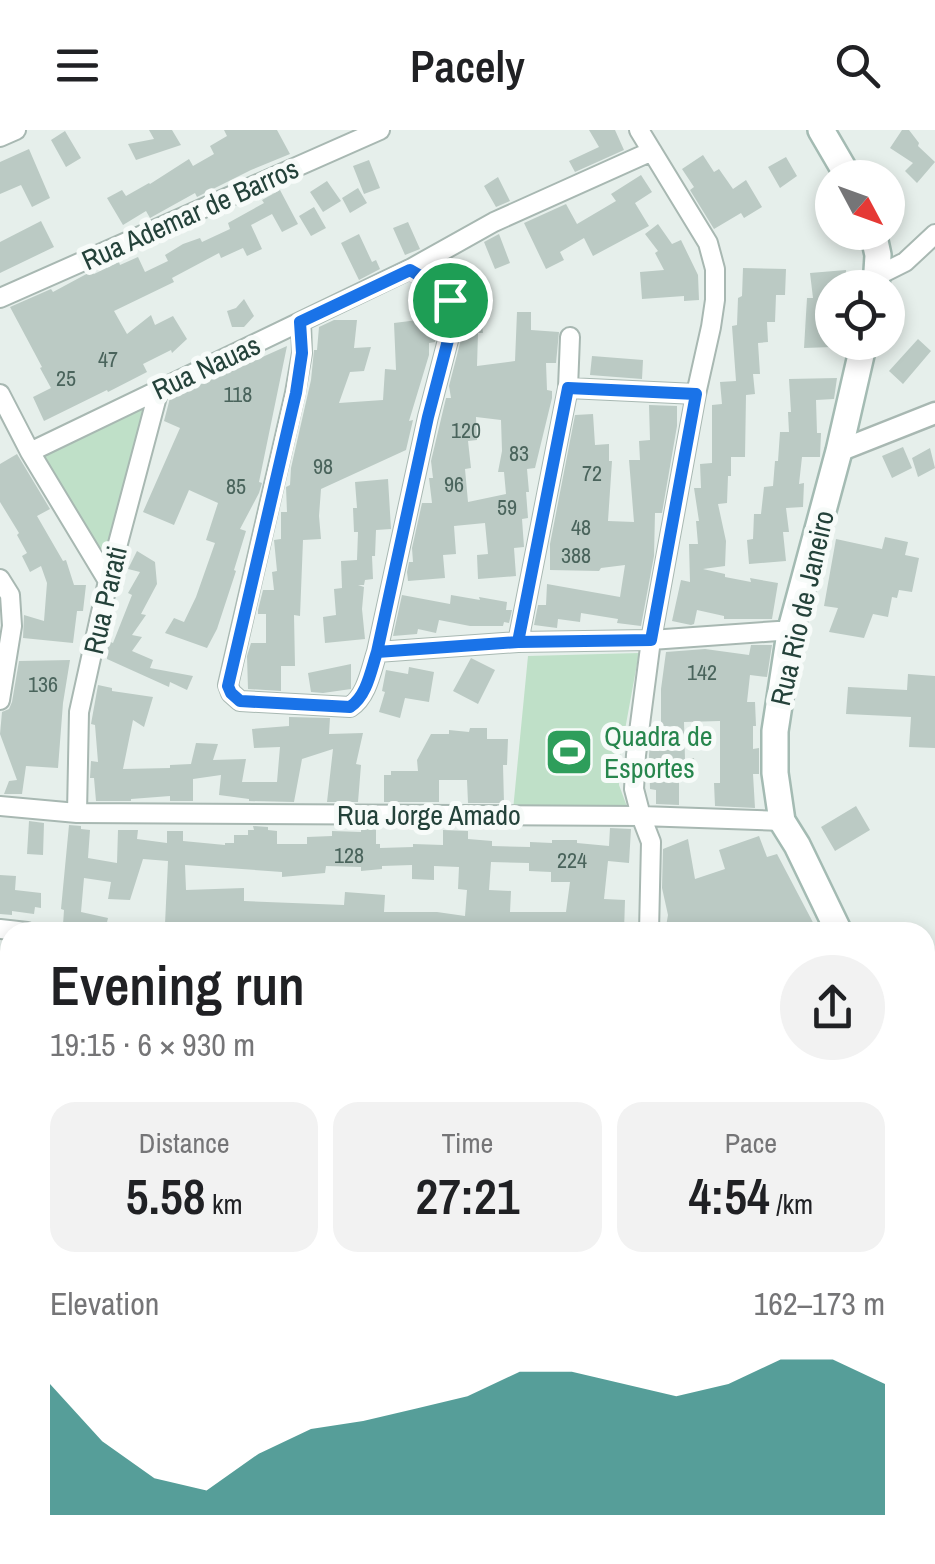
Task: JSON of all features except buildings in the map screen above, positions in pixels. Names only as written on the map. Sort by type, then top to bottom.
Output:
[{"type":"main road","points":[[820,130],[839,160]]},
{"type":"main road","name":"Rua Rio de Janeiro","points":[[834,922],[782,821],[775,773],[775,731],[790,633],[860,360]]},
{"type":"street","points":[[0,137],[16,130]]},
{"type":"street","name":"Rua Ademar de Barros","points":[[0,298],[380,130]]},
{"type":"street","points":[[639,130],[708,243],[715,269],[711,327],[651,640],[636,755],[634,789],[651,842],[649,922]]},
{"type":"street","name":"Rua Nauas","points":[[30,452],[410,270],[494,222],[652,152]]},
{"type":"street","points":[[894,270],[935,234]]},
{"type":"street","points":[[300,322],[302,353],[296,393],[228,686],[240,701],[350,707],[358,702],[377,652],[453,321],[450,300],[434,284],[410,270]]},
{"type":"street","points":[[518,642],[568,388],[570,337]]},
{"type":"street","points":[[568,388],[696,394]]},
{"type":"street","name":"Rua Parati","points":[[77,813],[79,712],[158,389]]},
{"type":"street","points":[[0,394],[30,452],[108,581]]},
{"type":"street","points":[[839,451],[935,413]]},
{"type":"street","points":[[0,579],[10,595],[12,626],[0,700]]},
{"type":"street","points":[[377,652],[518,642],[790,633]]},
{"type":"street","name":"Rua Jorge Amado","points":[[0,806],[77,813],[641,816],[782,821]]},
{"type":"green space","points":[[146,406],[106,560],[44,456]]},
{"type":"green space","points":[[639,653],[620,757],[619,785],[629,812],[513,810],[528,656]]},
{"type":"place","name":"Quadra de Esportes","points":[[569,752]]},
{"type":"route","points":[[450,300],[434,284],[410,270],[300,322],[302,353],[296,393],[228,686],[240,701],[350,707],[358,702],[365,688],[377,652],[518,642],[568,388],[696,394],[651,640],[518,642],[377,652],[453,321],[450,300]]}]
